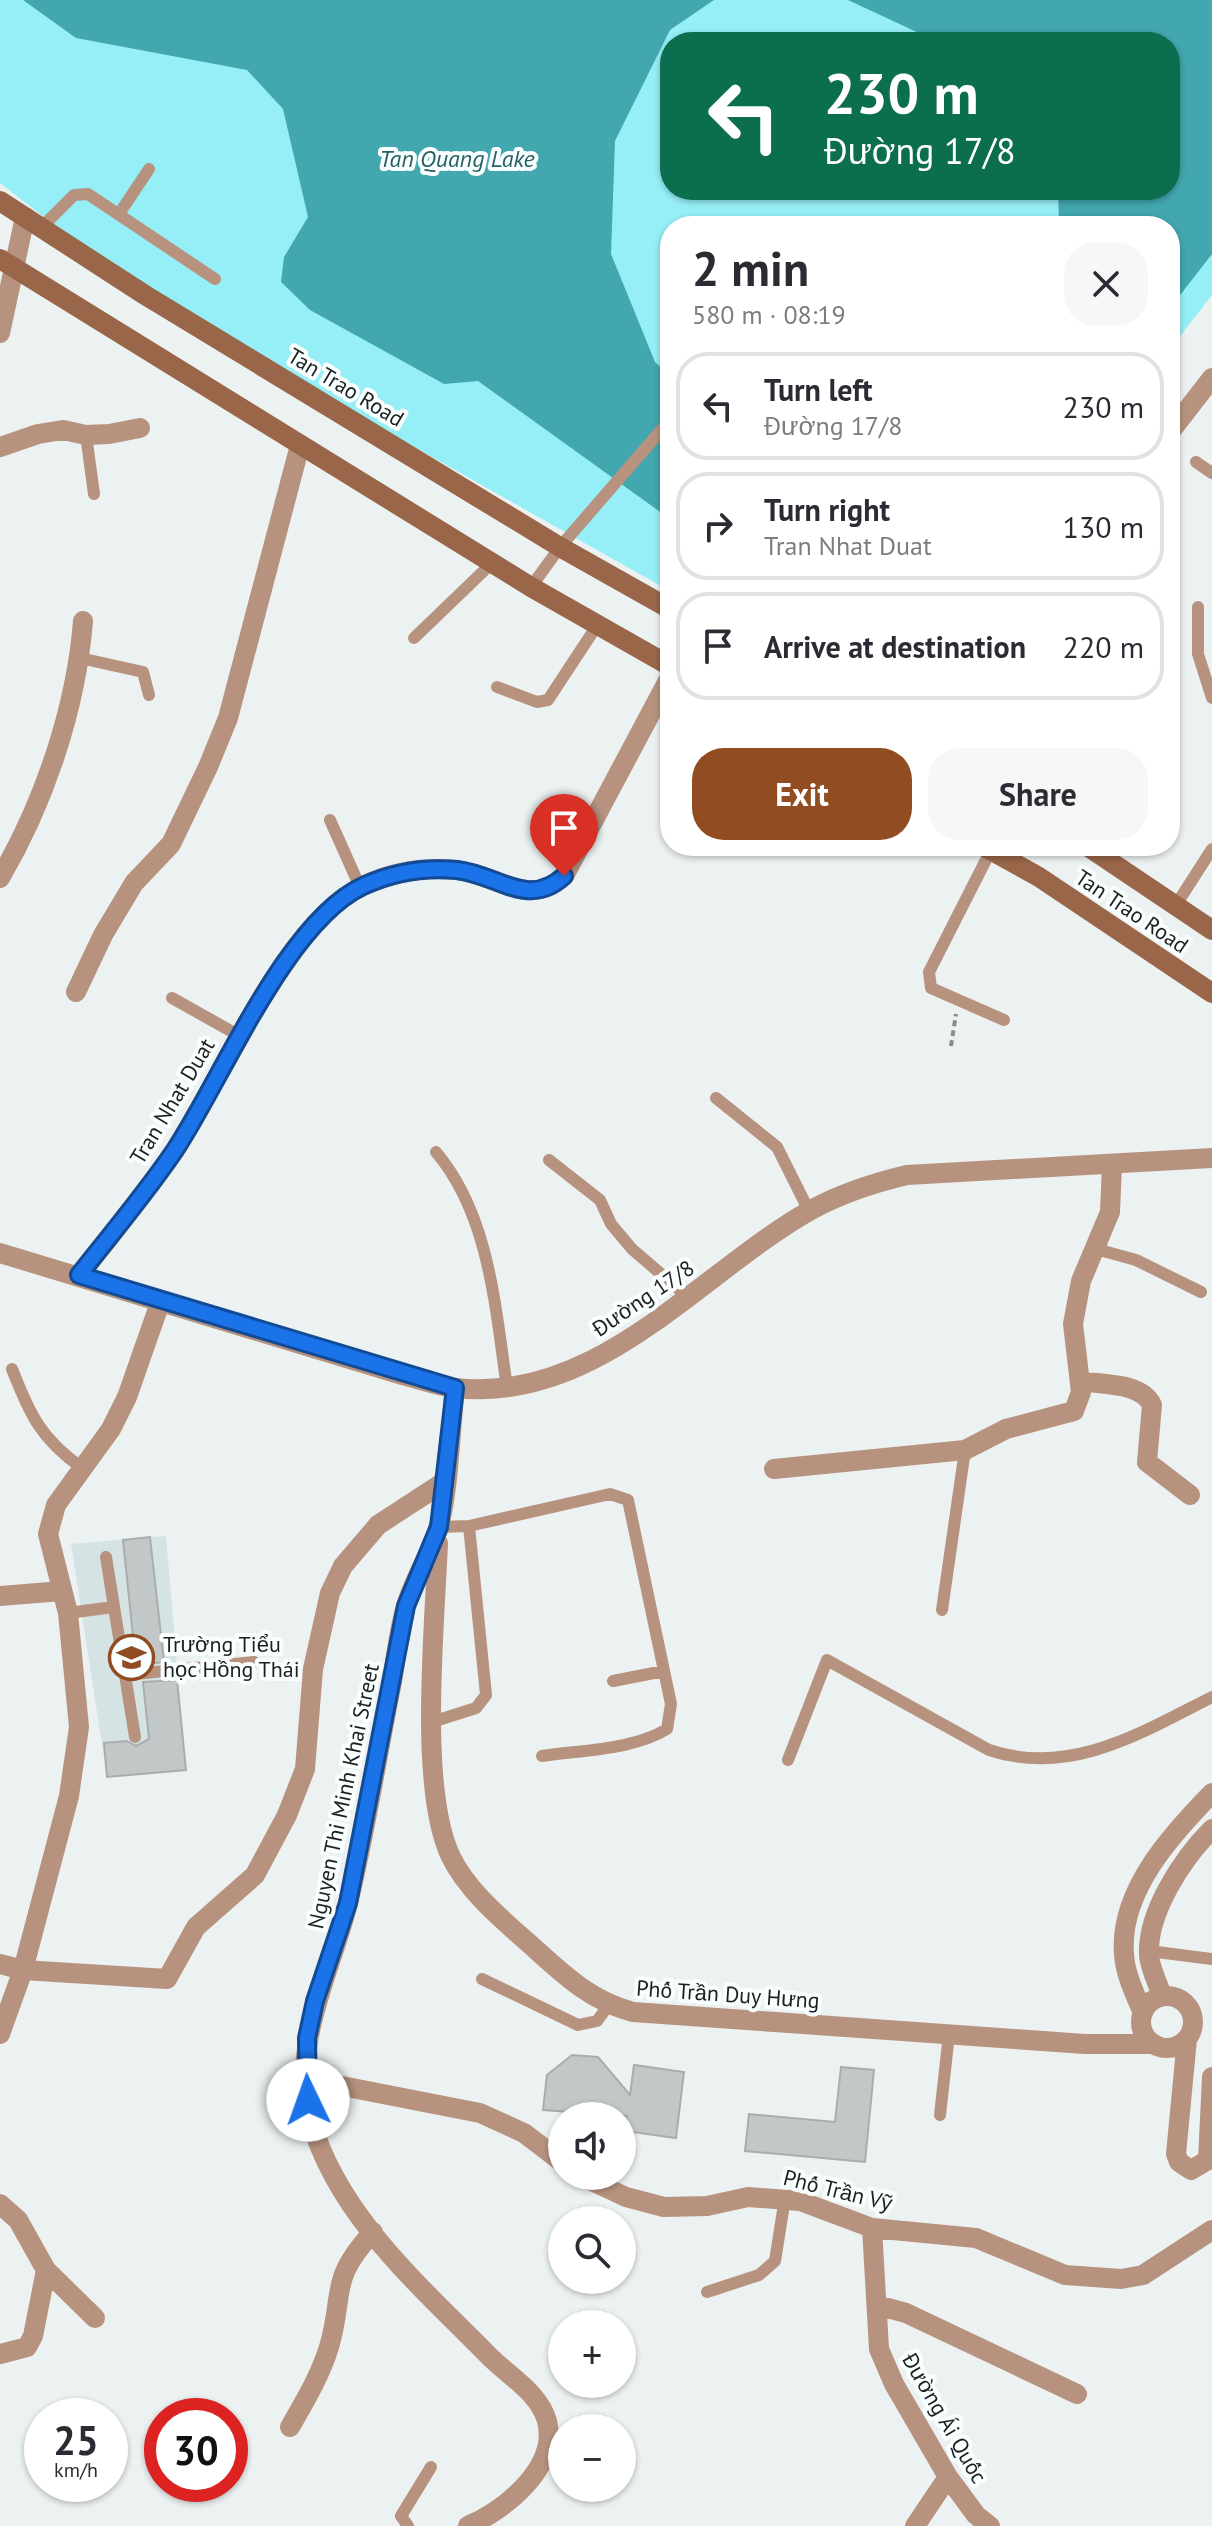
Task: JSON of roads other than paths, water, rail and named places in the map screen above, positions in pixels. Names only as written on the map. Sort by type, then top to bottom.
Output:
[{"type":"main road","name":"Tan Trao Road","points":[[0,201],[560,547],[660,603]]},
{"type":"main road","points":[[7,264],[531,587],[660,660]]},
{"type":"main road","name":"Tan Trao Road","points":[[1001,856],[1039,877],[1212,993]]},
{"type":"main road","name":"Tan Trao Road","points":[[1102,856],[1212,930]]},
{"type":"street","points":[[0,333],[7,264],[33,222]]},
{"type":"street","points":[[1180,419],[1212,378]]},
{"type":"street","points":[[0,447],[38,434],[63,430],[86,435],[140,428]]},
{"type":"street","points":[[76,992],[103,935],[134,883],[171,844],[208,767],[228,718],[300,445]]},
{"type":"street","points":[[0,878],[35,807],[80,658],[83,621]]},
{"type":"street","name":"Tran Nhat Duat","points":[[79,1275],[174,1151],[214,1086],[238,1035],[314,924],[360,887],[405,871],[458,870],[530,892],[548,890],[564,876],[660,696]]},
{"type":"street","name":"Đường 17/8","points":[[0,1253],[455,1388],[507,1387],[548,1377],[604,1354],[689,1298],[809,1211],[860,1186],[907,1175],[1212,1158]]},
{"type":"street","points":[[774,1469],[965,1450],[1006,1429],[1074,1411],[1081,1392],[1073,1324],[1081,1281],[1110,1212],[1112,1164]]},
{"type":"street","points":[[0,2034],[23,1970],[69,1796],[79,1727],[68,1613],[48,1534],[56,1505],[111,1429],[122,1408],[161,1300]]},
{"type":"street","points":[[1080,1381],[1130,1389],[1149,1399],[1152,1405],[1147,1462],[1190,1495]]},
{"type":"street","name":"Nguyen Thi Minh Khai Street","points":[[455,1388],[439,1527],[406,1606],[348,1903],[315,2001],[307,2038],[306,2079],[311,2121],[329,2165],[352,2206],[492,2359],[533,2396],[547,2422],[544,2454],[522,2493],[486,2518],[468,2526]]},
{"type":"street","points":[[0,1964],[23,1970],[167,1979],[196,1927],[255,1875],[287,1815],[305,1769],[313,1669],[322,1625],[330,1593],[343,1566],[378,1525],[444,1482]]},
{"type":"street","name":"Phố Trần Duy Hưng","points":[[439,1527],[432,1722],[438,1809],[450,1855],[466,1882],[529,1944],[583,1991],[608,2006],[633,2012],[1085,2044],[1154,2044]]},
{"type":"street","points":[[0,1596],[62,1591]]},
{"type":"street","points":[[1187,2039],[1175,2046],[1154,2044],[1144,2032],[1143,2013],[1126,1965],[1125,1930],[1140,1883],[1176,1831],[1212,1793]]},
{"type":"street","points":[[1162,1996],[1149,1951],[1160,1908],[1178,1868],[1212,1829]]},
{"type":"street","points":[[1143,2013],[1150,2002],[1162,1996],[1179,1998],[1193,2018],[1212,2027]]},
{"type":"street","points":[[1193,2018],[1187,2039],[1176,2154],[1179,2162],[1191,2170],[1208,2160],[1212,2077]]},
{"type":"street","points":[[306,2079],[480,2113],[524,2133],[548,2151]]},
{"type":"street","name":"Phố Trần Vỹ","points":[[611,2190],[664,2207],[707,2206],[748,2197],[785,2198],[872,2228],[976,2238],[1065,2275],[1121,2279],[1143,2275],[1160,2267],[1212,2230]]},
{"type":"street","points":[[0,2204],[18,2220],[46,2270],[95,2318]]},
{"type":"street","name":"Đường Ái Quốc","points":[[872,2228],[879,2349],[894,2384],[948,2477],[976,2515],[990,2526]]},
{"type":"street","points":[[290,2427],[317,2380],[330,2345],[342,2271],[373,2232]]},
{"type":"street","points":[[0,2354],[27,2347],[33,2336],[46,2270]]},
{"type":"street","points":[[877,2305],[906,2313],[1077,2394]]},
{"type":"street","points":[[915,2526],[948,2477]]},
{"type":"lane","points":[[119,214],[149,169]]},
{"type":"lane","points":[[33,222],[74,195],[88,194],[215,279]]},
{"type":"lane","points":[[531,587],[560,547],[660,432]]},
{"type":"lane","points":[[86,435],[94,494]]},
{"type":"lane","points":[[1196,462],[1212,473]]},
{"type":"lane","points":[[414,638],[493,562]]},
{"type":"lane","points":[[1198,607],[1198,654],[1212,698]]},
{"type":"lane","points":[[497,687],[537,702],[548,700],[598,624]]},
{"type":"lane","points":[[80,658],[135,667],[143,672],[149,695]]},
{"type":"lane","points":[[330,820],[360,887]]},
{"type":"lane","points":[[1176,905],[1212,849]]},
{"type":"lane","points":[[983,856],[929,972],[931,988],[1004,1020]]},
{"type":"lane","points":[[172,998],[238,1035]]},
{"type":"lane","points":[[716,1098],[777,1147],[809,1211]]},
{"type":"lane","points":[[436,1152],[450,1168],[475,1220],[490,1276],[507,1387]]},
{"type":"lane","points":[[549,1160],[600,1200],[611,1224],[632,1249],[689,1298]]},
{"type":"lane","points":[[1096,1249],[1136,1260],[1201,1292]]},
{"type":"lane","points":[[12,1369],[32,1418],[43,1435],[82,1468]]},
{"type":"lane","points":[[942,1610],[965,1450]]},
{"type":"lane","points":[[439,1527],[469,1526],[610,1494],[628,1500],[671,1704],[667,1729],[656,1736],[620,1744],[542,1756]]},
{"type":"lane","points":[[432,1722],[476,1708],[486,1695],[469,1526]]},
{"type":"lane","points":[[106,1557],[135,1737]]},
{"type":"lane","points":[[68,1613],[114,1607]]},
{"type":"lane","points":[[788,1760],[827,1660],[989,1750],[1017,1759],[1079,1757],[1130,1740],[1212,1697]]},
{"type":"lane","points":[[125,1675],[254,1662]]},
{"type":"lane","points":[[613,1681],[664,1671]]},
{"type":"lane","points":[[1149,1951],[1212,1959]]},
{"type":"lane","points":[[482,1979],[578,2025],[597,2021],[608,2006]]},
{"type":"lane","points":[[940,2115],[949,2034]]},
{"type":"lane","points":[[707,2292],[759,2275],[775,2261],[785,2198]]},
{"type":"lane","points":[[408,2526],[401,2516],[431,2467]]},
{"type":"water","name":"Tan Quang Lake","points":[[23,0],[714,0],[669,32],[660,32],[660,50],[615,141],[611,254],[655,362],[660,367],[660,512],[478,381],[444,384],[310,310],[281,282],[284,257],[308,217],[283,109],[247,70],[76,38]]},
{"type":"water","points":[[848,0],[1212,0],[1212,254],[1180,295],[1180,216],[1059,216],[1058,200],[1180,200],[1180,32],[917,32]]},
{"type":"place","name":"Trường Tiểu học Hồng Thái","points":[[132,1657]]}]
